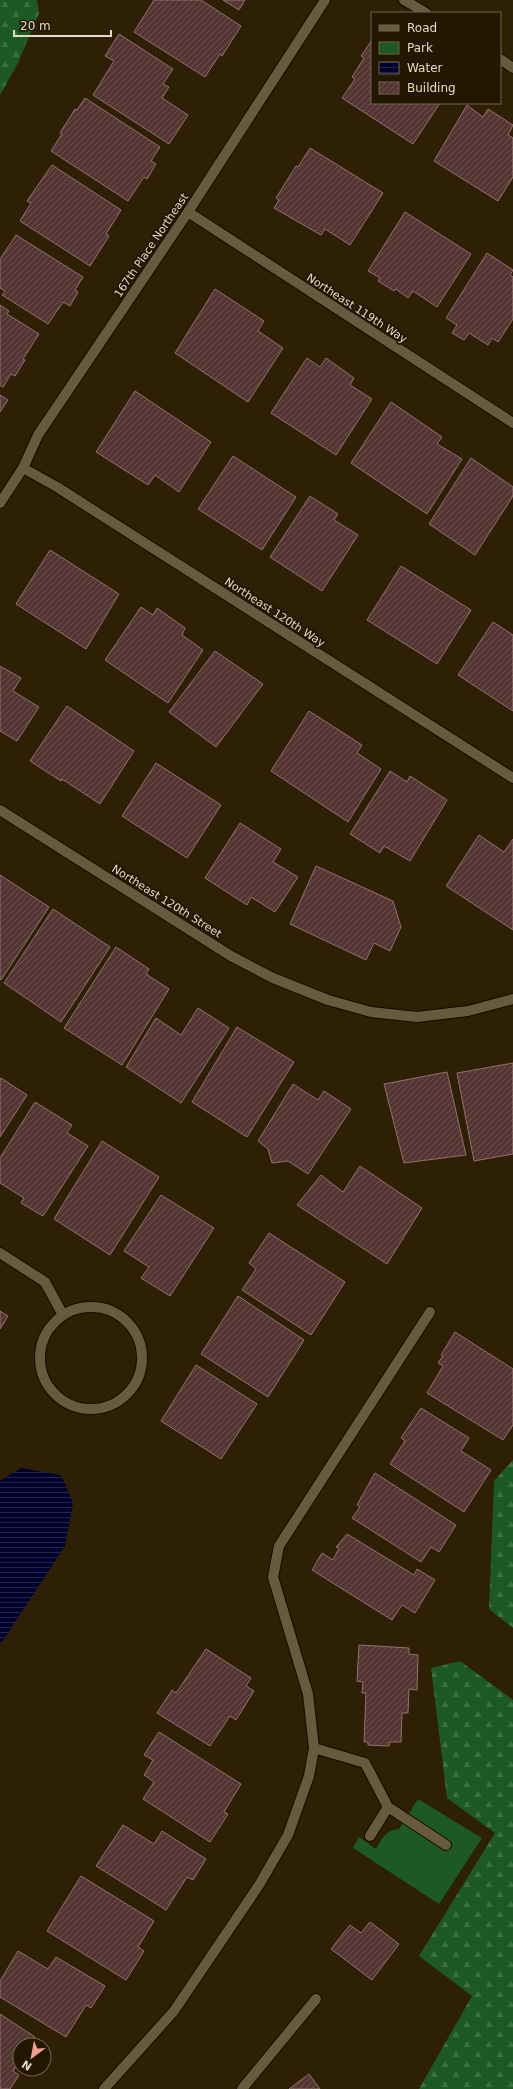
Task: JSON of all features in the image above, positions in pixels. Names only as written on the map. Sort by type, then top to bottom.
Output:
[{"type":"street","name":"167th Place Northeast","points":[[0,504],[23,468],[38,435],[188,212],[325,0]]},
{"type":"street","points":[[404,0],[424,12]]},
{"type":"street","points":[[501,61],[513,68]]},
{"type":"street","name":"Northeast 119th Way","points":[[188,212],[513,424]]},
{"type":"street","name":"Northeast 120th Way","points":[[23,468],[57,487],[513,778]]},
{"type":"street","name":"Northeast 120th Street","points":[[0,810],[231,956],[273,978],[328,1000],[371,1012],[417,1016],[468,1011],[513,1000]]},
{"type":"street","points":[[0,1253],[44,1282],[62,1315]]},
{"type":"street","points":[[93,1307],[109,1310],[123,1318],[134,1330],[141,1344],[142,1360],[139,1376],[131,1390],[118,1402],[101,1408],[83,1409],[66,1403],[52,1392],[43,1377],[39,1360],[42,1342],[50,1326],[62,1315],[77,1308],[93,1307]]},
{"type":"street","points":[[104,2089],[174,2011],[259,1885],[288,1835],[309,1776],[314,1748],[308,1694],[273,1578],[279,1546],[430,1312]]},
{"type":"street","points":[[314,1748],[365,1764],[388,1807],[446,1845]]},
{"type":"street","points":[[370,1836],[388,1807]]},
{"type":"street","points":[[242,2089],[316,1999]]},
{"type":"green space","points":[[0,0],[37,0],[39,13],[18,63],[0,95]]},
{"type":"green space","points":[[513,1460],[513,1628],[489,1609],[494,1481]]},
{"type":"green space","points":[[460,1661],[513,1700],[513,2089],[419,2089],[472,1996],[419,1956],[495,1833],[447,1798],[431,1668]]},
{"type":"green space","points":[[418,1799],[482,1838],[439,1904],[353,1848],[359,1837],[376,1849],[382,1838],[391,1831],[399,1829]]},
{"type":"water","points":[[21,1468],[61,1475],[73,1503],[65,1546],[0,1645],[0,1481]]},
{"type":"building","points":[[154,0],[201,0],[241,26],[222,56],[220,54],[205,77],[134,32]]},
{"type":"building","points":[[223,0],[245,0],[239,10]]},
{"type":"building","points":[[119,34],[173,69],[163,84],[169,87],[162,98],[188,115],[169,144],[93,95],[114,61],[105,56]]},
{"type":"building","points":[[371,41],[371,104],[439,104],[413,144],[342,98],[355,79],[352,77],[364,58],[361,56]]},
{"type":"building","points":[[85,98],[160,147],[151,161],[156,164],[147,179],[144,177],[128,201],[51,151],[75,109],[77,110]]},
{"type":"building","points":[[467,105],[483,117],[488,109],[513,125],[508,135],[513,138],[513,177],[498,201],[434,161]]},
{"type":"building","points":[[310,148],[383,193],[350,245],[325,229],[321,235],[274,208],[279,200],[276,198],[296,166],[298,167]]},
{"type":"building","points":[[52,165],[121,210],[106,234],[109,236],[90,266],[20,221],[31,203],[27,201]]},
{"type":"building","points":[[405,212],[471,254],[437,307],[413,291],[408,298],[396,289],[394,291],[378,281],[380,278],[368,271]]},
{"type":"building","points":[[16,235],[83,277],[75,290],[78,292],[70,306],[63,302],[48,324],[2,295],[5,291],[0,288],[0,259]]},
{"type":"building","points":[[487,253],[513,270],[510,275],[513,277],[513,319],[498,342],[492,338],[488,345],[469,333],[464,340],[452,333],[457,325],[446,318]]},
{"type":"building","points":[[215,289],[264,321],[258,331],[283,348],[248,402],[175,353]]},
{"type":"building","points":[[0,305],[9,311],[7,314],[39,334],[23,359],[25,360],[15,376],[11,374],[3,387],[0,385]]},
{"type":"building","points":[[307,358],[320,367],[326,358],[354,378],[350,385],[372,399],[336,455],[271,413]]},
{"type":"building","points":[[135,391],[211,442],[179,492],[155,475],[148,485],[96,452]]},
{"type":"building","points":[[0,395],[8,400],[0,412]]},
{"type":"building","points":[[391,402],[442,437],[437,444],[462,459],[427,514],[351,463]]},
{"type":"building","points":[[233,456],[296,497],[262,550],[198,509]]},
{"type":"building","points":[[471,458],[513,487],[513,496],[475,555],[429,524]]},
{"type":"building","points":[[310,496],[338,514],[334,520],[358,535],[322,591],[270,557]]},
{"type":"building","points":[[50,550],[119,594],[86,649],[16,604]]},
{"type":"building","points":[[401,566],[471,610],[437,664],[367,620]]},
{"type":"building","points":[[141,607],[153,615],[157,608],[185,628],[182,635],[203,650],[168,703],[105,660]]},
{"type":"building","points":[[493,622],[513,635],[513,711],[458,675]]},
{"type":"building","points":[[215,651],[263,684],[216,747],[169,712]]},
{"type":"building","points":[[0,666],[21,678],[13,691],[39,707],[17,741],[0,731]]},
{"type":"building","points":[[67,706],[134,751],[100,804],[62,779],[61,781],[30,761]]},
{"type":"building","points":[[309,711],[362,745],[357,753],[381,769],[348,822],[271,771]]},
{"type":"building","points":[[156,763],[221,805],[187,858],[122,816]]},
{"type":"building","points":[[390,771],[407,782],[410,776],[447,800],[410,861],[384,846],[380,853],[350,834]]},
{"type":"building","points":[[240,823],[281,849],[273,862],[298,877],[275,912],[251,897],[247,905],[205,878]]},
{"type":"building","points":[[479,835],[504,852],[513,839],[513,930],[446,886]]},
{"type":"building","points":[[316,866],[393,901],[401,927],[390,951],[374,943],[366,960],[290,924]]},
{"type":"building","points":[[0,875],[49,907],[1,980],[0,979]]},
{"type":"building","points":[[53,909],[110,947],[61,1022],[4,983]]},
{"type":"building","points":[[116,947],[149,969],[146,974],[169,989],[122,1065],[64,1028]]},
{"type":"building","points":[[198,1008],[229,1028],[181,1103],[126,1067],[156,1018],[181,1035]]},
{"type":"building","points":[[237,1027],[294,1062],[247,1137],[192,1102]]},
{"type":"building","points":[[513,1063],[513,1154],[474,1161],[457,1073]]},
{"type":"building","points":[[447,1072],[466,1155],[404,1163],[384,1084]]},
{"type":"building","points":[[1,1078],[27,1095],[0,1137],[0,1079]]},
{"type":"building","points":[[293,1084],[318,1100],[324,1091],[351,1109],[308,1174],[288,1161],[272,1163],[268,1149],[258,1141]]},
{"type":"building","points":[[35,1102],[72,1125],[67,1133],[88,1146],[43,1216],[21,1203],[24,1198],[0,1183],[0,1158]]},
{"type":"building","points":[[102,1141],[159,1177],[110,1255],[54,1219]]},
{"type":"building","points":[[360,1166],[422,1208],[387,1264],[297,1205],[321,1175],[343,1192]]},
{"type":"building","points":[[161,1195],[214,1228],[170,1296],[141,1278],[149,1267],[124,1251]]},
{"type":"building","points":[[269,1233],[345,1282],[311,1335],[242,1290],[256,1269],[249,1263]]},
{"type":"building","points":[[238,1296],[304,1340],[268,1397],[201,1354]]},
{"type":"building","points":[[0,1311],[8,1316],[0,1329]]},
{"type":"building","points":[[455,1332],[513,1369],[513,1425],[503,1440],[427,1393],[443,1366],[438,1363],[443,1356],[441,1355]]},
{"type":"building","points":[[196,1365],[257,1404],[221,1459],[161,1421]]},
{"type":"building","points":[[421,1408],[469,1438],[461,1451],[491,1470],[464,1512],[390,1464],[405,1441],[401,1438]]},
{"type":"building","points":[[375,1473],[456,1525],[439,1552],[431,1547],[421,1562],[352,1518],[360,1507],[357,1505]]},
{"type":"building","points":[[347,1534],[414,1575],[417,1569],[435,1580],[415,1613],[402,1605],[392,1620],[312,1570],[322,1553],[333,1560],[339,1548],[336,1547]]},
{"type":"building","points":[[359,1645],[409,1648],[409,1654],[418,1655],[417,1690],[409,1689],[408,1713],[402,1713],[401,1742],[390,1742],[389,1746],[368,1745],[368,1742],[364,1742],[366,1693],[362,1693],[363,1682],[357,1681]]},
{"type":"building","points":[[206,1649],[251,1678],[246,1686],[254,1691],[236,1720],[230,1716],[210,1746],[157,1713],[172,1690],[176,1693]]},
{"type":"building","points":[[159,1732],[241,1784],[224,1812],[228,1814],[210,1842],[143,1799],[154,1782],[144,1775],[153,1760],[144,1755]]},
{"type":"building","points":[[123,1825],[154,1844],[162,1831],[206,1859],[193,1880],[187,1877],[166,1910],[96,1866]]},
{"type":"building","points":[[81,1876],[154,1921],[138,1947],[144,1951],[126,1980],[47,1931]]},
{"type":"building","points":[[370,1922],[399,1944],[372,1980],[331,1949],[350,1925],[361,1933]]},
{"type":"building","points":[[18,1951],[48,1969],[56,1957],[105,1986],[91,2008],[86,2005],[66,2037],[0,1997],[0,1981]]},
{"type":"building","points":[[0,2014],[35,2037],[12,2037],[12,2077],[18,2077],[10,2089],[0,2089]]},
{"type":"building","points":[[309,2074],[320,2089],[289,2089]]}]
